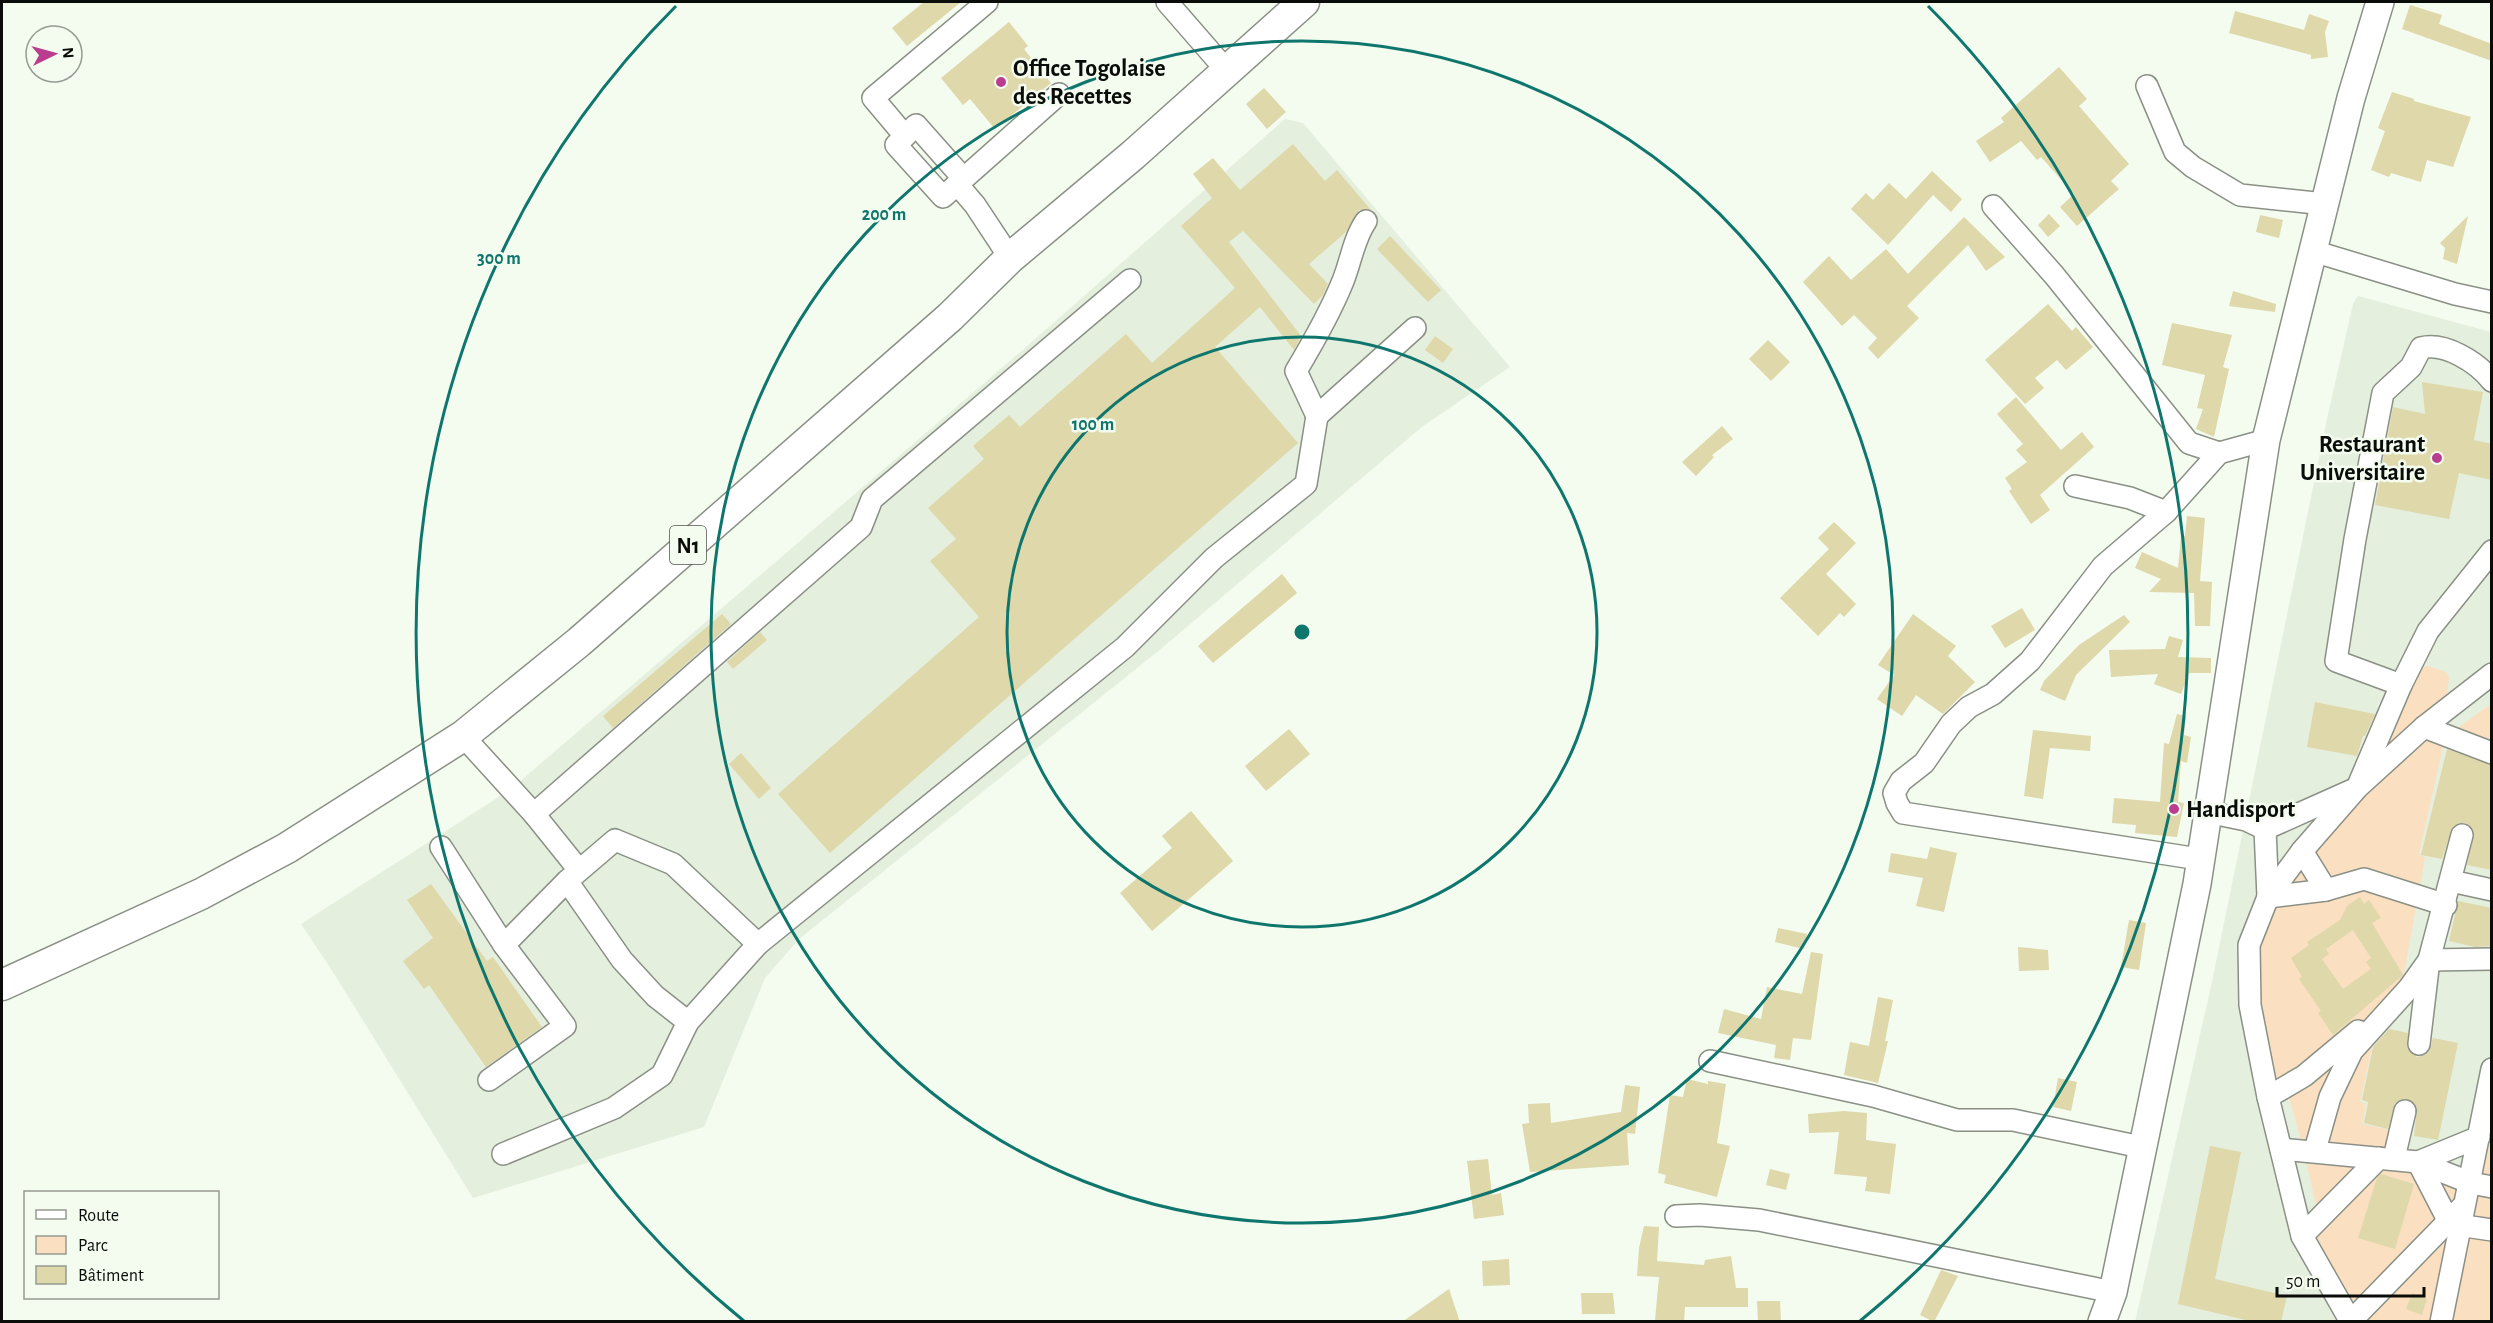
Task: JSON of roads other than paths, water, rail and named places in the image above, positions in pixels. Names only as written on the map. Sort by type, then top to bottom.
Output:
[{"type":"highway","name":"N1","points":[[2,985],[201,894],[287,849],[463,736],[579,642],[950,317],[1010,258],[1133,155],[1304,2]]},
{"type":"main road","points":[[2102,1322],[2113,1292],[2141,1147],[2197,884],[2199,859],[2266,440],[2351,98],[2380,2]]},
{"type":"street","points":[[987,2],[873,98],[905,136],[916,125],[960,181],[1010,258]]},
{"type":"street","points":[[1167,2],[1227,71]]},
{"type":"street","points":[[2148,86],[2175,152],[2193,167],[2240,195],[2325,204]]},
{"type":"street","points":[[960,181],[1059,94]]},
{"type":"street","points":[[1993,206],[2054,275],[2189,443],[2219,453]]},
{"type":"street","points":[[503,1154],[614,1108],[662,1075],[688,1022],[758,944],[1125,647],[1214,558],[1306,484],[1317,416],[1296,371],[1328,318],[1350,264],[1358,232],[1366,221]]},
{"type":"street","points":[[2313,251],[2455,294],[2492,302]]},
{"type":"street","points":[[534,814],[861,527],[872,499],[1130,280]]},
{"type":"street","points":[[1317,416],[1415,328]]},
{"type":"street","points":[[2401,685],[2336,661],[2355,539],[2383,393],[2410,367],[2421,348],[2431,346],[2443,347],[2486,373],[2492,381]]},
{"type":"street","points":[[2199,859],[1903,813],[1894,793],[1900,781],[1924,763],[1951,724],[1969,707],[1993,694],[2030,660],[2103,567],[2166,512],[2219,453],[2266,440]]},
{"type":"street","points":[[2074,486],[2130,498],[2166,512]]},
{"type":"street","points":[[2207,812],[2246,820],[2265,828],[2357,788],[2401,685],[2428,631],[2492,550]]},
{"type":"street","points":[[2456,1218],[2351,1321],[2302,1236],[2268,1097],[2250,1005],[2248,945],[2268,897],[2302,851],[2357,788],[2424,727],[2492,674]]},
{"type":"street","points":[[2424,727],[2492,753]]},
{"type":"street","points":[[463,736],[534,814],[622,960],[655,996],[688,1022]]},
{"type":"street","points":[[2265,828],[2268,897]]},
{"type":"street","points":[[2419,1044],[2429,960],[2446,904],[2462,835]]},
{"type":"street","points":[[504,945],[573,876],[615,840],[673,864],[758,944]]},
{"type":"street","points":[[441,848],[504,945],[565,1026],[489,1080]]},
{"type":"street","points":[[2302,851],[2326,890]]},
{"type":"street","points":[[2268,897],[2326,890],[2364,879],[2446,904]]},
{"type":"street","points":[[2451,881],[2492,890]]},
{"type":"street","points":[[2429,960],[2492,959]]},
{"type":"street","points":[[2315,1150],[2330,1097],[2352,1052],[2409,988],[2429,960]]},
{"type":"street","points":[[2268,1097],[2304,1076],[2409,988]]},
{"type":"street","points":[[1710,1061],[1873,1096],[1957,1120],[2013,1120],[2141,1147]]},
{"type":"street","points":[[2441,1322],[2456,1218],[2470,1183],[2479,1137],[2488,1112],[2492,1069]]},
{"type":"street","points":[[2302,1236],[2387,1158],[2405,1111]]},
{"type":"street","points":[[2418,1162],[2479,1137]]},
{"type":"street","points":[[2281,1149],[2315,1150],[2418,1162],[2470,1183],[2492,1187]]},
{"type":"street","points":[[2418,1162],[2456,1218],[2492,1230]]},
{"type":"street","points":[[1676,1216],[1700,1215],[1759,1220],[2113,1292]]},
{"type":"place","name":"Office Togolaise des Recettes","points":[[1001,82]]},
{"type":"place","name":"Restaurant Universitaire","points":[[2437,458]]},
{"type":"place","name":"Handisport","points":[[2174,809]]}]
